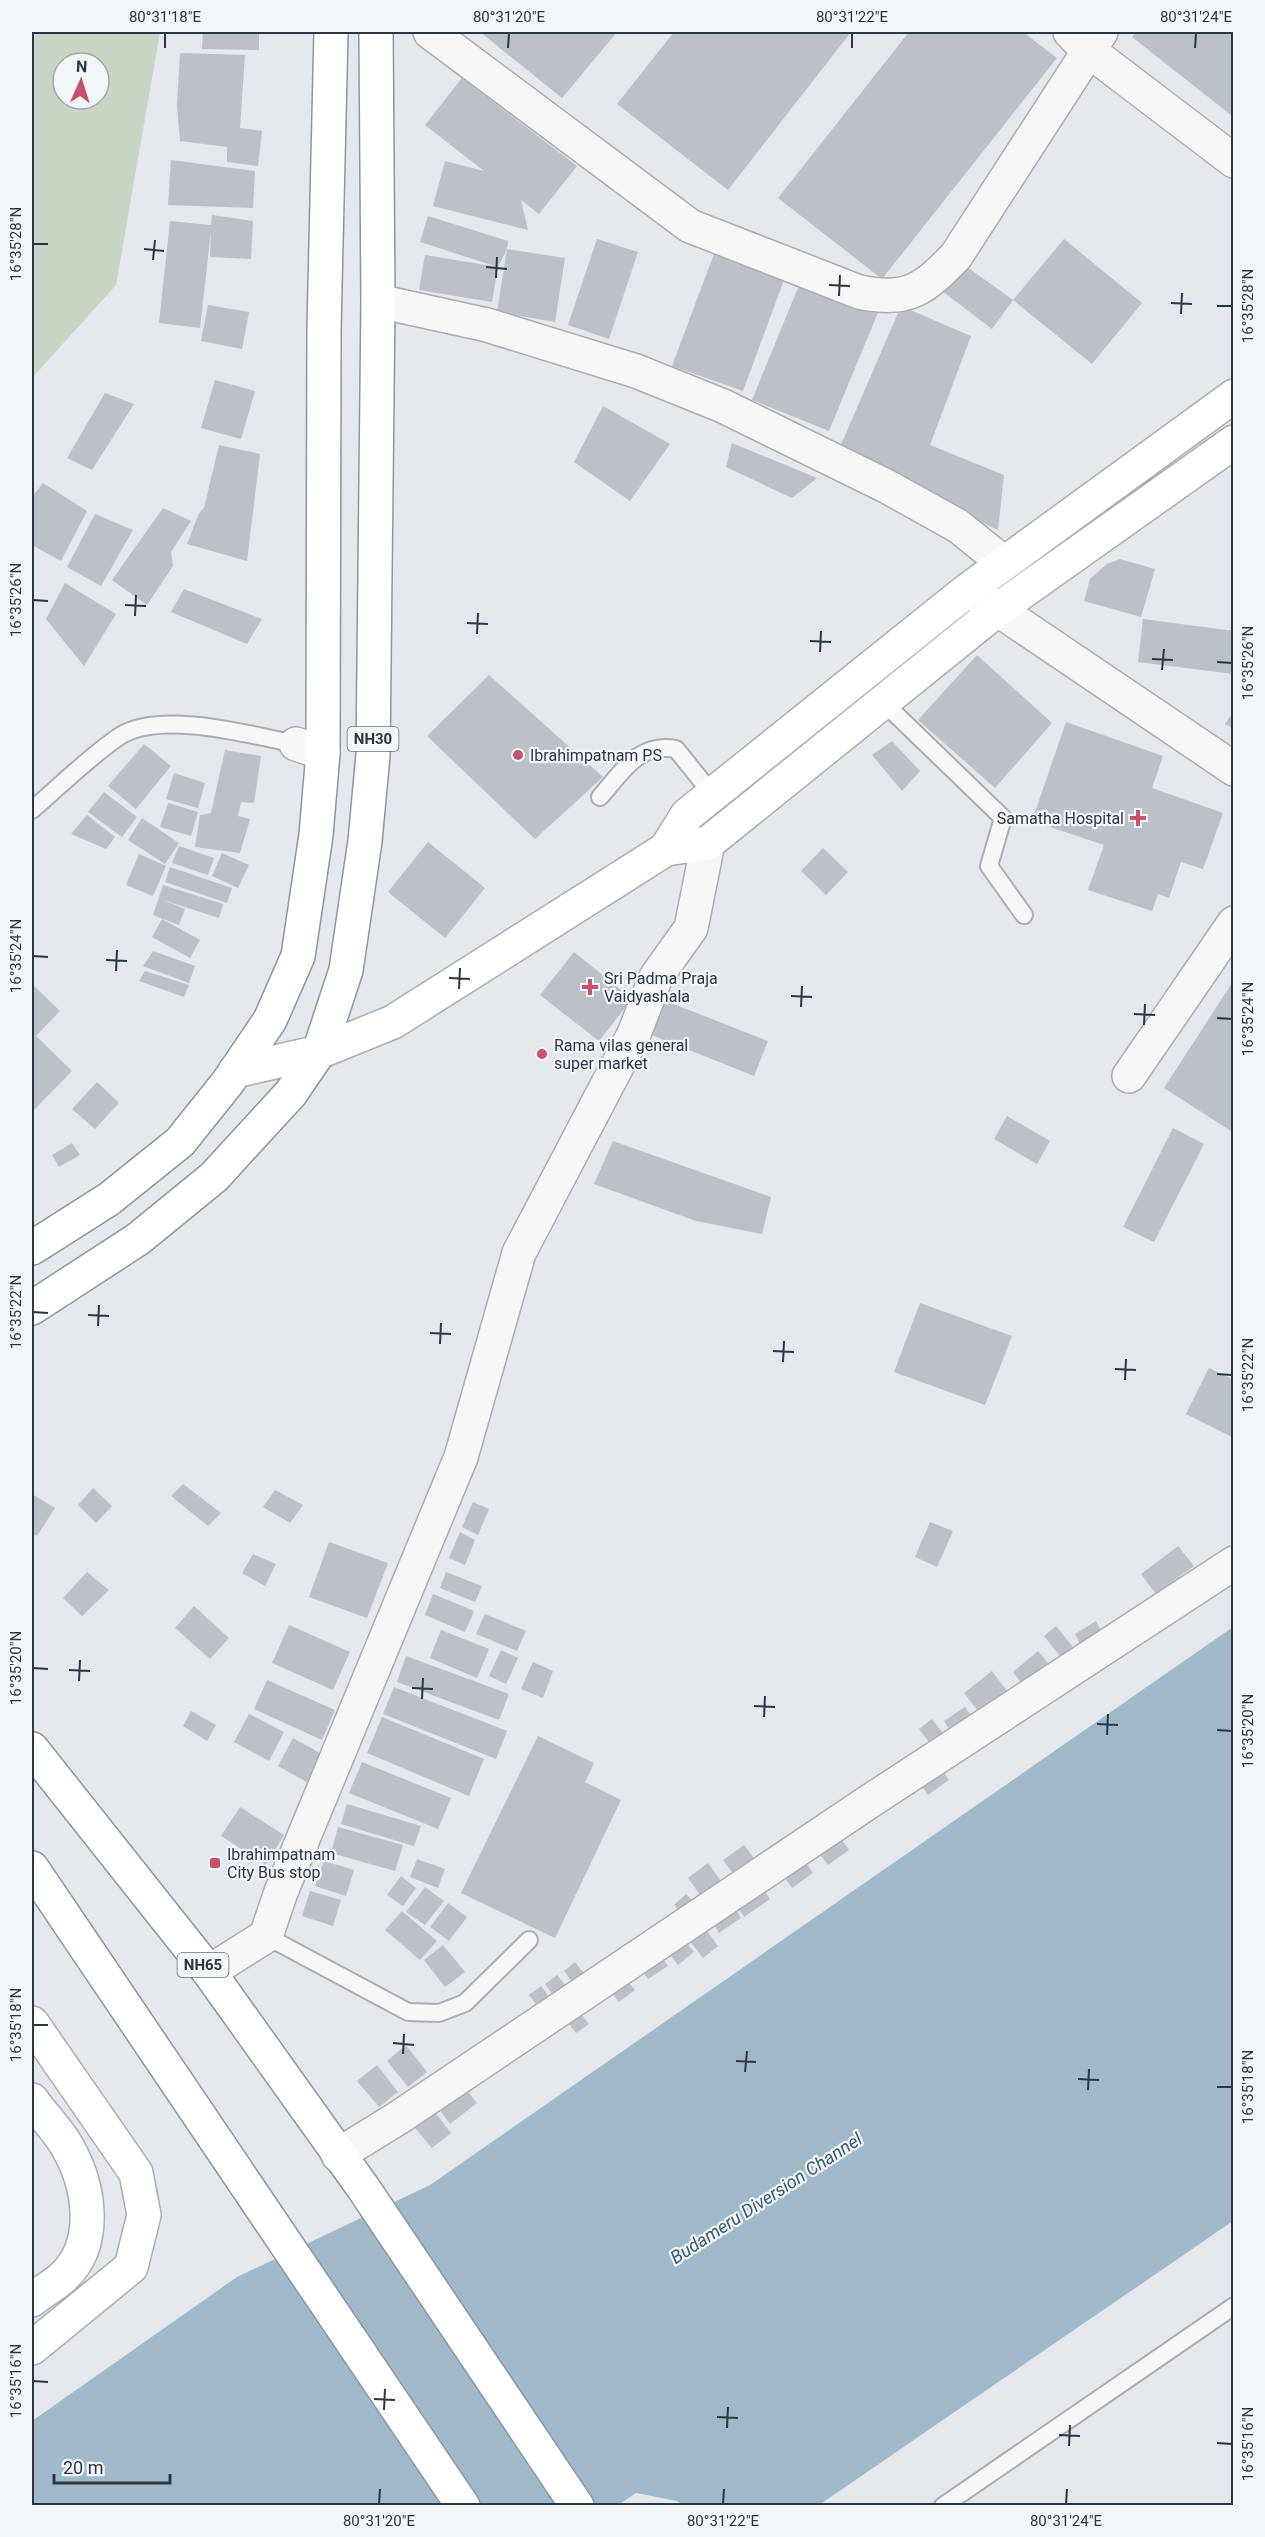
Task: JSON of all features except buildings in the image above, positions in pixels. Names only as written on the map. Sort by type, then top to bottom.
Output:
[{"type":"main road","name":"NH30","points":[[32,1248],[109,1199],[180,1142],[236,1071],[270,1020],[298,956],[316,835],[310,749],[331,32]]},
{"type":"main road","name":"NH30","points":[[32,1308],[138,1239],[214,1177],[291,1093],[319,1052],[346,970],[365,841],[373,755],[378,301],[376,32]]},
{"type":"main road","points":[[666,849],[687,815],[969,589],[1233,396]]},
{"type":"main road","points":[[236,1071],[319,1052],[393,1022],[666,849],[708,843],[997,610],[1233,442]]},
{"type":"main road","name":"NH65","points":[[32,1749],[209,1972],[364,2189],[577,2505]]},
{"type":"main road","points":[[32,1868],[463,2505]]},
{"type":"main road","points":[[32,2023],[136,2173],[144,2215],[131,2267],[32,2348]]},
{"type":"main road","points":[[32,2100],[68,2147],[82,2178],[87,2210],[85,2242],[63,2276],[32,2300]]},
{"type":"street","points":[[430,32],[690,226],[859,291],[884,297],[909,294],[932,280],[956,256],[1086,38],[1233,161]]},
{"type":"street","points":[[378,301],[487,325],[636,372],[723,406],[886,486],[958,526],[1004,563]]},
{"type":"street","points":[[969,589],[1233,769]]},
{"type":"street","points":[[209,1972],[266,1936],[281,1892],[461,1457],[519,1253],[634,1034],[656,977],[691,928],[708,843]]},
{"type":"street","points":[[1129,1076],[1233,923]]},
{"type":"street","points":[[338,2155],[398,2118],[781,1860],[1233,1563]]},
{"type":"lane","points":[[883,702],[1003,818],[989,866],[1024,915]]},
{"type":"lane","points":[[32,810],[121,736],[148,725],[232,732],[310,749]]},
{"type":"lane","points":[[600,797],[638,754],[662,746],[676,749],[713,795]]},
{"type":"lane","points":[[266,1936],[408,2012],[439,2013],[465,2002],[529,1940]]},
{"type":"lane","points":[[943,2505],[1233,2306]]},
{"type":"green space","points":[[32,32],[160,32],[116,285],[32,378]]},
{"type":"water","name":"Budameru Diversion Channel","points":[[1233,1627],[1233,2221],[819,2505],[683,2505],[677,2501],[636,2493],[617,2506],[32,2506],[32,2421],[237,2277],[430,2185]]},
{"type":"place","name":"Ibrahimpatnam PS","points":[[518,755]]},
{"type":"place","name":"Samatha Hospital","points":[[1138,818]]},
{"type":"place","name":"Sri Padma Praja Vaidyashala","points":[[590,987]]},
{"type":"place","name":"Rama vilas general super market","points":[[542,1054]]},
{"type":"place","name":"Ibrahimpatnam City Bus stop","points":[[215,1863]]}]
